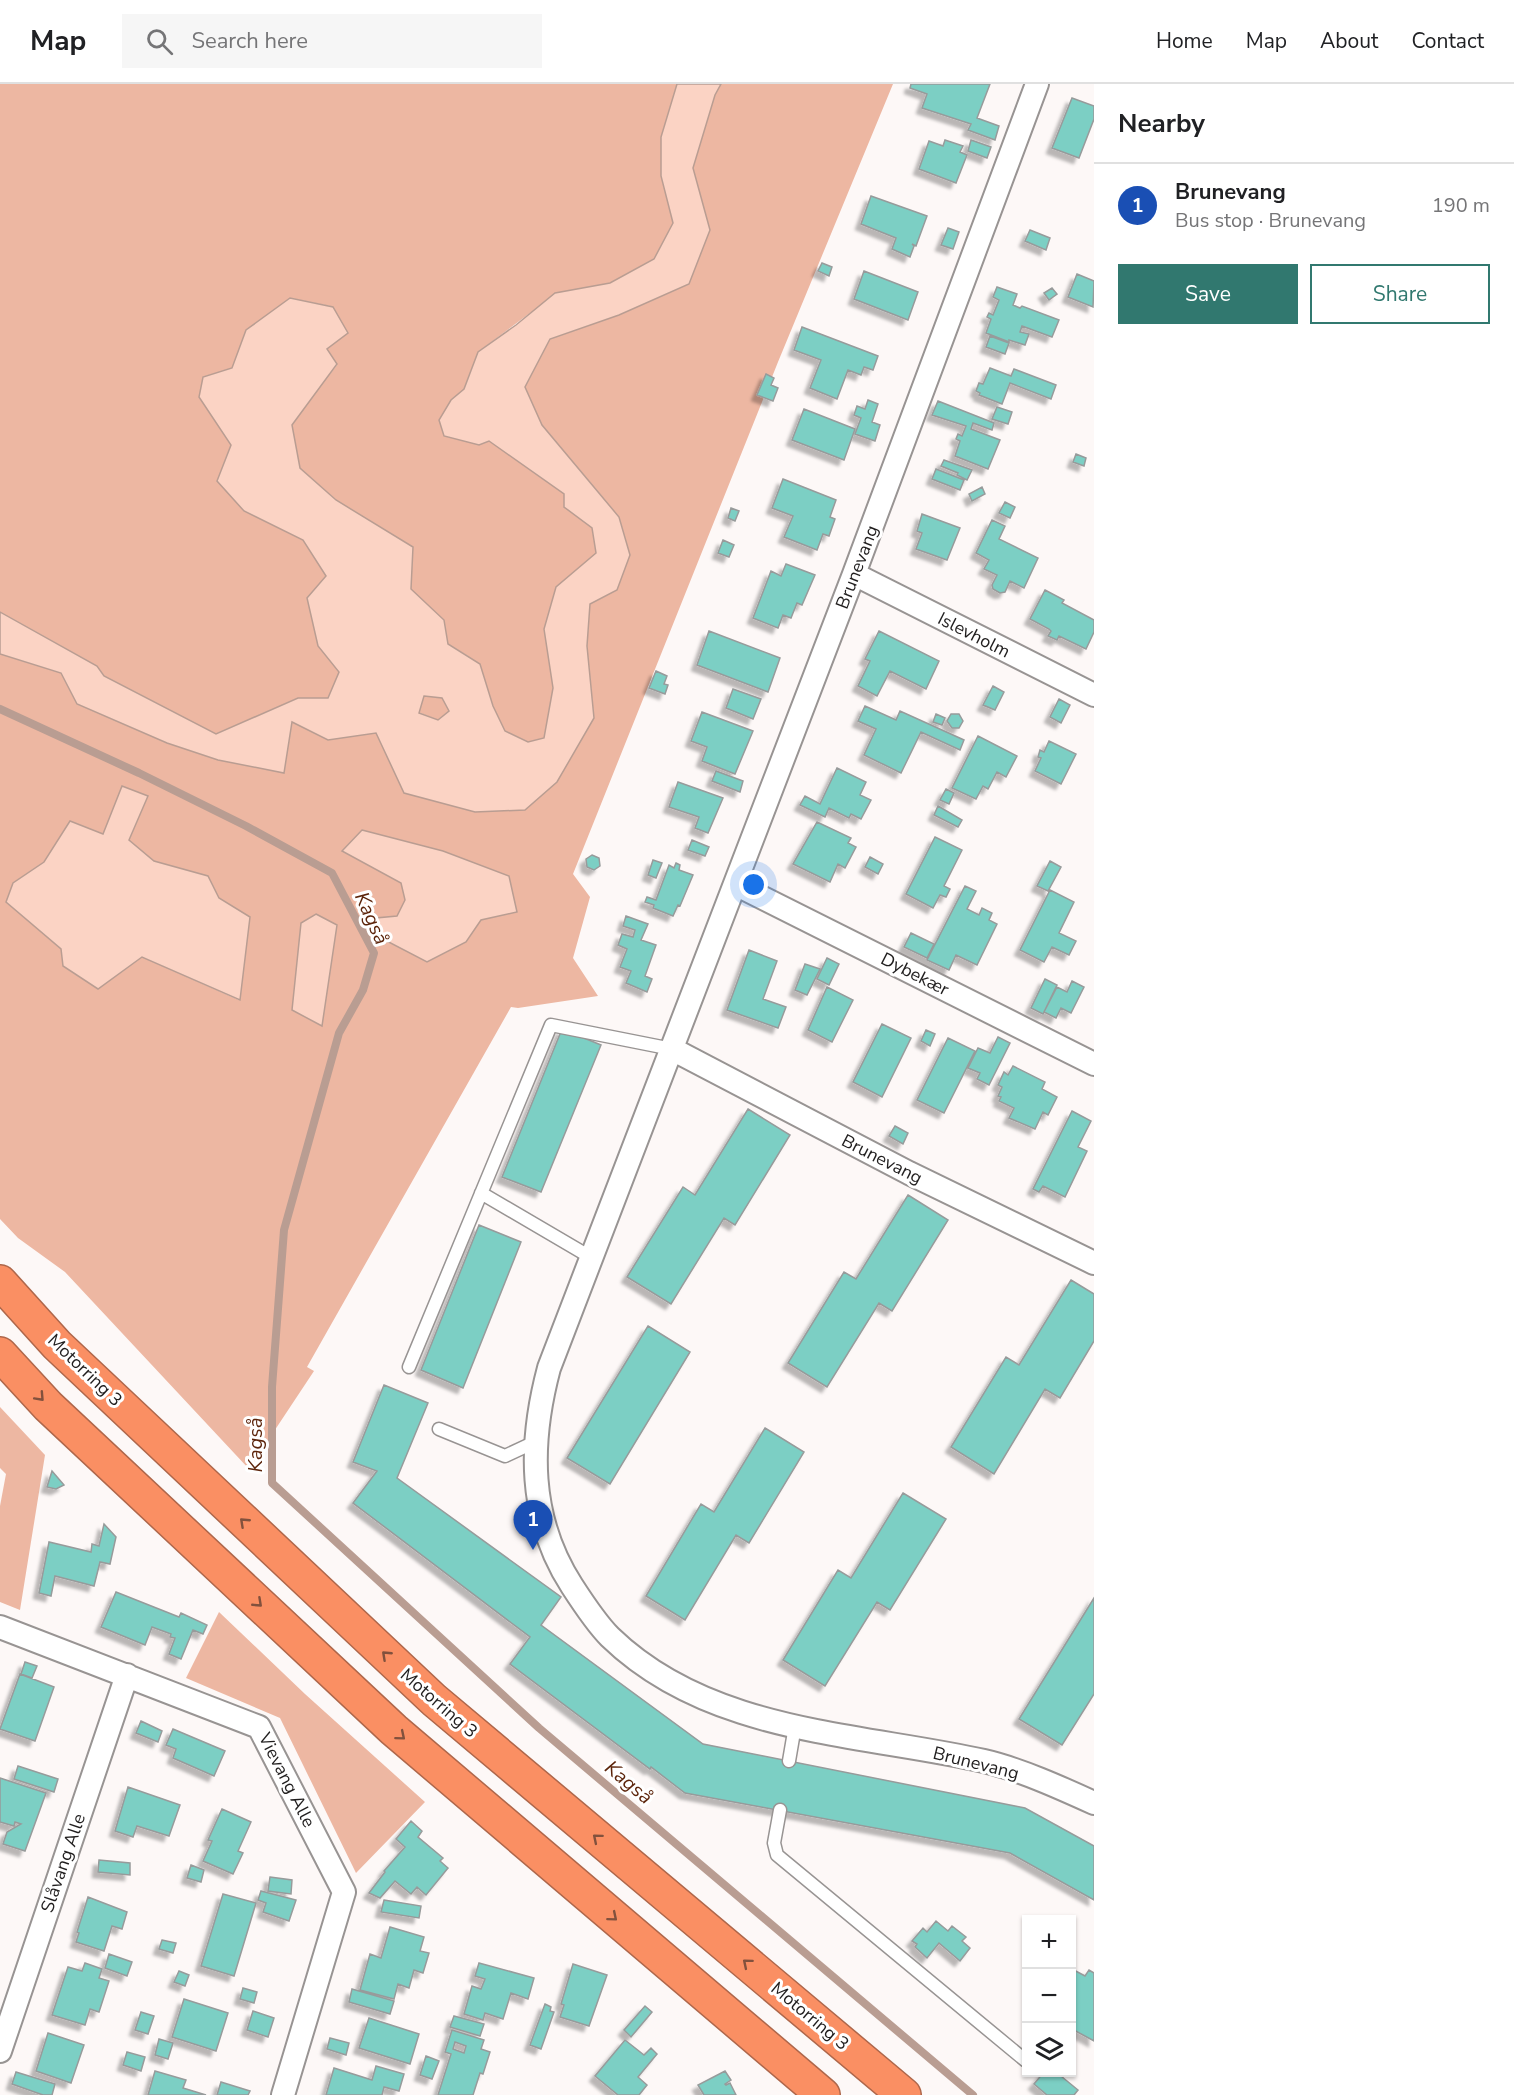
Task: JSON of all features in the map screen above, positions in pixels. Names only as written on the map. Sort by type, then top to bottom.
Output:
[{"type":"highway","name":"Motorring 3","points":[[0,1282],[57,1345],[434,1700],[904,2095]]},
{"type":"highway","points":[[0,1354],[57,1414],[393,1730],[824,2095]]},
{"type":"street","name":"Brunevang","points":[[1037,84],[854,574],[549,1368],[540,1402],[535,1442],[537,1492],[559,1565],[581,1600],[609,1636],[640,1663],[682,1688],[728,1708],[795,1726],[986,1762],[1067,1790],[1094,1803]]},
{"type":"street","name":"Islevholm","points":[[854,574],[1094,695]]},
{"type":"street","name":"Dybekær","points":[[735,884],[1094,1064]]},
{"type":"street","name":"Brunevang","points":[[672,1049],[899,1168],[1094,1263]]},
{"type":"street","name":"Vievang Alle","points":[[0,1627],[259,1727],[344,1892],[283,2095]]},
{"type":"street","name":"Slåvang Alle","points":[[0,2050],[127,1675]]},
{"type":"lane","points":[[409,1367],[551,1026],[672,1049]]},
{"type":"lane","points":[[481,1193],[591,1258]]},
{"type":"lane","points":[[439,1429],[505,1456],[535,1442]]},
{"type":"lane","points":[[789,1761],[795,1726]]},
{"type":"lane","points":[[780,1810],[774,1843],[777,1855],[1022,2058]]},
{"type":"shaded area","points":[[0,84],[677,84],[661,137],[661,176],[673,223],[654,259],[610,283],[573,290],[530,313],[478,352],[464,389],[451,400],[538,463],[592,528],[596,553],[549,658],[553,688],[544,738],[528,742],[505,731],[468,656],[448,644],[397,575],[412,547],[336,500],[300,468],[281,405],[330,374],[337,365],[327,350],[336,312],[330,306],[290,298],[232,368],[203,377],[220,428],[231,445],[222,468],[328,556],[326,577],[339,672],[328,699],[298,698],[216,734],[104,676],[97,666],[0,612]]},
{"type":"shaded area","points":[[677,84],[721,84],[715,95],[693,168],[710,230],[689,284],[619,315],[550,339],[525,387],[542,425],[619,517],[630,555],[617,590],[590,604],[587,646],[594,718],[557,782],[525,810],[475,812],[404,793],[376,733],[328,740],[292,722],[284,773],[218,760],[167,743],[77,704],[61,673],[0,654],[0,612],[97,666],[104,676],[216,734],[298,698],[328,698],[339,672],[318,646],[307,598],[326,576],[303,540],[244,511],[217,481],[231,445],[199,397],[203,377],[232,368],[246,330],[290,298],[333,307],[348,333],[327,349],[337,364],[292,425],[300,468],[336,500],[413,547],[411,589],[444,620],[448,644],[480,664],[493,706],[505,731],[528,742],[544,738],[553,688],[544,629],[556,587],[596,553],[592,528],[564,507],[564,494],[489,441],[479,445],[444,436],[439,420],[451,400],[464,389],[478,352],[555,293],[610,283],[654,259],[673,223],[661,176],[661,137]],"holes":[[[424,696],[442,698],[449,711],[438,720],[419,713]]]},
{"type":"shaded area","points":[[696,84],[893,84],[778,362],[573,874],[590,897],[573,958],[598,996],[518,1008],[511,1007],[307,1367],[314,1371],[249,1469],[65,1272],[18,1238],[0,1219],[0,654],[61,673],[77,704],[167,743],[218,760],[286,757],[292,722],[350,711],[475,812],[594,718],[587,646],[590,604],[617,590],[619,517],[542,425],[525,387],[550,339],[619,315],[706,223],[693,168]],"holes":[[[148,796],[129,840],[154,861],[208,876],[219,898],[249,917],[239,1000],[142,957],[113,977],[61,949],[6,902],[13,883],[44,862],[103,834]]]},
{"type":"shaded area","points":[[424,696],[442,698],[449,711],[438,720],[418,712]]},
{"type":"shaded area","points":[[122,786],[148,796],[129,840],[154,861],[208,876],[219,898],[250,917],[240,1000],[142,957],[98,989],[63,966],[61,949],[6,902],[13,883],[44,862],[70,821],[103,834]]},
{"type":"shaded area","points":[[362,830],[443,851],[509,876],[517,912],[481,920],[466,942],[427,962],[379,937],[376,918],[397,916],[405,900],[401,883],[342,851]]},
{"type":"shaded area","points":[[316,914],[337,925],[322,1026],[292,1010],[301,923]]},
{"type":"shaded area","points":[[0,1407],[45,1455],[20,1610],[0,1602],[0,1506],[6,1474],[0,1468]]},
{"type":"shaded area","points":[[219,1612],[305,1694],[425,1802],[356,1873],[280,1718],[186,1678]]},
{"type":"building","points":[[911,84],[990,84],[977,118],[999,126],[995,140],[968,130],[971,124],[922,108],[927,94],[910,88]]},
{"type":"building","points":[[1072,98],[1094,106],[1094,119],[1079,158],[1052,148]]},
{"type":"building","points":[[945,140],[963,146],[960,152],[967,155],[956,183],[919,169],[929,141],[943,146]]},
{"type":"building","points":[[971,140],[991,147],[987,158],[968,151]]},
{"type":"building","points":[[871,196],[927,216],[916,246],[912,244],[914,246],[910,257],[892,249],[896,238],[861,224]]},
{"type":"building","points":[[948,228],[959,232],[953,249],[941,245]]},
{"type":"building","points":[[1030,230],[1050,238],[1046,250],[1025,241]]},
{"type":"building","points":[[822,263],[832,267],[829,276],[818,271]]},
{"type":"building","points":[[864,271],[918,292],[908,320],[854,299]]},
{"type":"building","points":[[1077,274],[1094,281],[1093,307],[1068,297]]},
{"type":"building","points":[[997,287],[1017,294],[1013,305],[1020,308],[1022,306],[1059,320],[1052,337],[1022,326],[1020,332],[1029,334],[1025,345],[1009,340],[1009,342],[986,333],[991,319],[987,317],[989,313],[993,315],[999,300],[993,297]]},
{"type":"building","points":[[1052,288],[1057,294],[1049,300],[1044,293]]},
{"type":"building","points":[[802,327],[878,356],[873,370],[864,367],[861,375],[848,370],[837,399],[810,388],[821,360],[794,350]]},
{"type":"building","points":[[990,336],[1009,343],[1005,354],[986,347]]},
{"type":"building","points":[[990,368],[1011,376],[1014,369],[1056,385],[1051,399],[1010,383],[1002,404],[979,395],[980,393],[976,391],[979,383],[983,384]]},
{"type":"building","points":[[766,374],[774,378],[771,385],[778,388],[773,401],[757,395]]},
{"type":"building","points":[[868,400],[878,404],[872,422],[880,425],[875,441],[855,434],[861,418],[854,415],[857,406],[865,409]]},
{"type":"building","points":[[938,401],[994,423],[992,430],[973,423],[971,429],[1000,440],[988,469],[955,456],[960,441],[956,439],[958,434],[962,436],[966,426],[932,415]]},
{"type":"building","points":[[997,407],[1012,412],[1008,424],[992,419]]},
{"type":"building","points":[[804,409],[855,429],[844,460],[792,440]]},
{"type":"building","points":[[1076,454],[1086,458],[1084,466],[1073,462]]},
{"type":"building","points":[[944,460],[972,470],[967,480],[957,475],[958,473],[941,466]]},
{"type":"building","points":[[936,469],[964,480],[960,490],[932,479]]},
{"type":"building","points":[[783,479],[836,500],[830,517],[835,519],[829,536],[823,534],[817,550],[784,537],[793,516],[772,508]]},
{"type":"building","points":[[982,487],[985,494],[972,501],[969,494]]},
{"type":"building","points":[[1005,502],[1015,507],[1010,518],[999,513]]},
{"type":"building","points":[[731,508],[739,511],[735,521],[728,518]]},
{"type":"building","points":[[922,514],[960,528],[947,560],[916,549],[922,533],[917,531]]},
{"type":"building","points":[[992,520],[1005,526],[999,539],[1038,558],[1024,588],[1010,581],[1005,592],[1000,593],[993,589],[992,585],[997,575],[984,569],[989,560],[976,553]]},
{"type":"building","points":[[723,540],[734,545],[729,557],[718,553]]},
{"type":"building","points":[[786,564],[815,575],[802,605],[797,603],[791,618],[783,615],[778,628],[753,618],[771,571],[781,576]]},
{"type":"building","points":[[1045,590],[1064,600],[1062,603],[1094,620],[1094,632],[1086,649],[1059,636],[1057,640],[1048,636],[1051,631],[1049,629],[1030,619]]},
{"type":"building","points":[[709,631],[780,658],[768,692],[697,665]]},
{"type":"building","points":[[879,631],[939,661],[926,689],[890,671],[877,696],[858,686],[870,661],[865,659]]},
{"type":"building","points":[[656,671],[667,676],[664,684],[668,685],[665,694],[649,688]]},
{"type":"building","points":[[993,686],[1004,692],[995,710],[983,705]]},
{"type":"building","points":[[733,689],[761,699],[753,719],[726,708]]},
{"type":"building","points":[[1059,699],[1070,705],[1061,723],[1050,717]]},
{"type":"building","points":[[865,706],[896,720],[900,711],[964,740],[960,750],[921,732],[901,773],[864,755],[876,729],[858,721]]},
{"type":"building","points":[[702,712],[753,731],[735,774],[702,761],[707,747],[691,741]]},
{"type":"building","points":[[936,714],[945,718],[942,725],[933,722]]},
{"type":"building","points":[[951,714],[959,714],[963,721],[959,728],[952,728],[947,721]]},
{"type":"building","points":[[978,736],[1017,756],[1006,777],[997,772],[988,789],[983,786],[976,799],[952,788]]},
{"type":"building","points":[[1049,741],[1076,754],[1061,784],[1035,771],[1041,758],[1038,757],[1040,750],[1044,752]]},
{"type":"building","points":[[837,768],[866,782],[860,795],[871,800],[861,819],[851,814],[849,818],[829,808],[825,817],[800,805],[805,796],[820,804]]},
{"type":"building","points":[[716,771],[743,781],[740,792],[712,781]]},
{"type":"building","points":[[678,782],[723,798],[708,833],[695,828],[699,817],[669,807]]},
{"type":"building","points":[[946,789],[954,793],[949,804],[940,800]]},
{"type":"building","points":[[938,806],[962,820],[958,827],[934,815]]},
{"type":"building","points":[[817,822],[851,838],[848,843],[856,847],[845,868],[838,864],[830,882],[793,864]]},
{"type":"building","points":[[935,837],[962,850],[944,886],[950,889],[946,897],[940,895],[933,908],[906,894]]},
{"type":"building","points":[[692,840],[709,847],[705,856],[688,850]]},
{"type":"building","points":[[592,855],[599,858],[600,866],[594,870],[587,867],[586,859]]},
{"type":"building","points":[[870,857],[883,864],[878,874],[865,867]]},
{"type":"building","points":[[653,860],[662,863],[656,878],[648,875]]},
{"type":"building","points":[[1050,861],[1061,867],[1048,891],[1037,886]]},
{"type":"building","points":[[676,863],[680,865],[679,870],[693,875],[680,906],[678,905],[673,916],[645,902],[647,897],[656,900],[669,865],[674,868]]},
{"type":"building","points":[[965,886],[976,891],[967,909],[979,915],[982,908],[992,913],[989,920],[997,924],[977,965],[956,955],[949,970],[927,960]]},
{"type":"building","points":[[1050,890],[1074,902],[1059,933],[1076,941],[1069,955],[1052,947],[1044,962],[1020,950]]},
{"type":"building","points":[[626,916],[648,924],[641,940],[656,945],[645,976],[652,979],[647,992],[626,983],[631,971],[620,967],[627,949],[618,945],[622,934],[633,937],[635,930],[623,926]]},
{"type":"building","points":[[911,933],[934,944],[927,958],[904,947]]},
{"type":"building","points":[[749,950],[777,961],[763,999],[786,1007],[778,1028],[727,1010]]},
{"type":"building","points":[[827,958],[839,964],[829,985],[817,979]]},
{"type":"building","points":[[805,964],[820,969],[807,995],[795,990]]},
{"type":"building","points":[[1045,979],[1057,985],[1043,1014],[1031,1008]]},
{"type":"building","points":[[1072,981],[1084,987],[1071,1013],[1061,1008],[1056,1018],[1044,1012],[1057,987],[1067,992]]},
{"type":"building","points":[[827,987],[853,1000],[832,1042],[808,1030]]},
{"type":"building","points":[[882,1024],[911,1038],[882,1097],[853,1082]]},
{"type":"building","points":[[562,1029],[601,1045],[541,1192],[502,1177]]},
{"type":"building","points":[[926,1030],[935,1034],[930,1046],[921,1041]]},
{"type":"building","points":[[998,1037],[1010,1043],[989,1085],[977,1079],[980,1073],[968,1068],[978,1048],[990,1053]]},
{"type":"building","points":[[948,1038],[975,1051],[944,1113],[917,1100]]},
{"type":"building","points":[[1013,1066],[1045,1082],[1042,1089],[1057,1097],[1048,1115],[1043,1112],[1035,1129],[1009,1118],[1014,1108],[999,1101],[1001,1097],[998,1096],[1002,1087],[998,1085],[1004,1072],[1008,1075]]},
{"type":"building","points":[[748,1109],[790,1135],[735,1225],[724,1218],[671,1304],[627,1277],[683,1187],[695,1195]]},
{"type":"building","points":[[1072,1111],[1091,1121],[1078,1147],[1087,1151],[1065,1197],[1043,1186],[1039,1192],[1033,1189]]},
{"type":"building","points":[[895,1126],[908,1133],[903,1144],[889,1136]]},
{"type":"building","points":[[908,1195],[948,1220],[892,1311],[879,1303],[827,1387],[788,1363],[844,1272],[856,1279]]},
{"type":"building","points":[[479,1225],[521,1242],[463,1388],[421,1370]]},
{"type":"building","points":[[1071,1280],[1094,1294],[1094,1341],[1060,1398],[1045,1389],[994,1474],[951,1447],[1006,1357],[1019,1365]]},
{"type":"building","points":[[648,1326],[690,1352],[610,1484],[567,1458]]},
{"type":"building","points":[[384,1385],[428,1403],[397,1478],[561,1597],[541,1625],[703,1744],[1025,1808],[1094,1846],[1094,1900],[1010,1853],[685,1793],[651,1767],[650,1769],[510,1664],[530,1637],[353,1503],[377,1471],[353,1462]]},
{"type":"building","points":[[765,1428],[804,1452],[749,1543],[736,1535],[685,1620],[646,1596],[701,1504],[714,1512]]},
{"type":"building","points":[[52,1471],[64,1485],[56,1489],[47,1487]]},
{"type":"building","points":[[903,1493],[946,1519],[890,1610],[877,1602],[825,1686],[783,1660],[838,1570],[851,1578]]},
{"type":"building","points":[[104,1524],[116,1537],[110,1564],[100,1562],[94,1586],[55,1576],[51,1596],[39,1593],[49,1542],[91,1552],[92,1544],[99,1546]]},
{"type":"building","points":[[116,1592],[179,1617],[181,1613],[207,1625],[203,1634],[193,1630],[181,1659],[169,1654],[175,1638],[170,1637],[171,1634],[152,1627],[145,1645],[101,1627]]},
{"type":"building","points":[[1094,1598],[1094,1694],[1062,1745],[1019,1719]]},
{"type":"building","points":[[25,1662],[37,1666],[32,1678],[21,1674]]},
{"type":"building","points":[[20,1674],[54,1687],[35,1741],[0,1729]]},
{"type":"building","points":[[141,1721],[162,1731],[158,1742],[136,1733]]},
{"type":"building","points":[[173,1729],[225,1751],[214,1776],[173,1758],[176,1749],[166,1745]]},
{"type":"building","points":[[18,1766],[58,1779],[54,1792],[14,1779]]},
{"type":"building","points":[[0,1778],[46,1793],[25,1851],[3,1844],[7,1832],[21,1824],[15,1822],[14,1826],[0,1822]]},
{"type":"building","points":[[128,1787],[180,1805],[169,1836],[137,1826],[133,1837],[115,1831]]},
{"type":"building","points":[[222,1809],[251,1822],[238,1851],[243,1853],[233,1874],[203,1861],[212,1841],[208,1840]]},
{"type":"building","points":[[411,1821],[422,1831],[418,1837],[443,1858],[440,1861],[448,1868],[426,1895],[417,1887],[411,1894],[395,1881],[380,1898],[369,1893],[405,1847],[396,1839]]},
{"type":"building","points":[[99,1860],[130,1863],[130,1875],[98,1872]]},
{"type":"building","points":[[191,1865],[204,1870],[201,1882],[187,1878]]},
{"type":"building","points":[[270,1877],[292,1880],[291,1894],[268,1891]]},
{"type":"building","points":[[261,1891],[296,1900],[289,1921],[263,1912],[266,1903],[258,1900]]},
{"type":"building","points":[[223,1894],[256,1903],[234,1976],[201,1966]]},
{"type":"building","points":[[88,1897],[127,1912],[122,1929],[112,1926],[104,1951],[76,1942]]},
{"type":"building","points":[[384,1900],[421,1906],[419,1918],[381,1912]]},
{"type":"building","points":[[936,1921],[948,1931],[952,1926],[966,1937],[962,1941],[970,1948],[960,1961],[939,1943],[927,1958],[915,1947],[917,1944],[912,1941],[923,1928],[927,1932]]},
{"type":"building","points":[[390,1927],[424,1937],[420,1951],[429,1953],[423,1973],[414,1970],[409,1988],[398,1984],[394,1999],[360,1990],[370,1954],[381,1958]]},
{"type":"building","points":[[162,1940],[176,1943],[173,1953],[159,1949]]},
{"type":"building","points":[[109,1954],[132,1962],[127,1976],[105,1968]]},
{"type":"building","points":[[85,1963],[102,1969],[99,1978],[109,1981],[99,2012],[90,2009],[85,2025],[52,2015],[68,1967],[82,1971]]},
{"type":"building","points":[[479,1963],[534,1978],[528,1999],[511,1993],[503,2019],[485,2013],[483,2020],[464,2014],[472,1986],[481,1989],[485,1979],[475,1976]]},
{"type":"building","points":[[573,1964],[607,1975],[589,2026],[560,2017],[564,2005],[561,2004]]},
{"type":"building","points":[[1089,1970],[1094,1973],[1094,2041],[1076,2031],[1076,1971],[1085,1976]]},
{"type":"building","points":[[179,1971],[189,1975],[185,1986],[174,1982]]},
{"type":"building","points":[[243,1988],[257,1992],[254,2003],[240,1999]]},
{"type":"building","points":[[352,1989],[394,2001],[390,2014],[349,2002]]},
{"type":"building","points":[[184,1999],[228,2013],[216,2051],[172,2037]]},
{"type":"building","points":[[545,2004],[551,2007],[550,2011],[554,2012],[541,2049],[530,2045]]},
{"type":"building","points":[[645,2006],[652,2012],[631,2037],[624,2030]]},
{"type":"building","points":[[253,2011],[274,2018],[268,2037],[247,2030]]},
{"type":"building","points":[[141,2012],[154,2016],[148,2034],[135,2030]]},
{"type":"building","points":[[454,2016],[484,2024],[480,2036],[450,2027]]},
{"type":"building","points":[[369,2018],[419,2034],[410,2064],[359,2048]]},
{"type":"building","points":[[452,2030],[484,2040],[481,2049],[490,2052],[473,2095],[438,2095],[451,2054],[445,2052]],"holes":[[[455,2042],[466,2046],[464,2053],[453,2049]]]},
{"type":"building","points":[[48,2033],[84,2045],[71,2083],[36,2071]]},
{"type":"building","points":[[330,2038],[349,2043],[346,2055],[327,2049]]},
{"type":"building","points":[[159,2039],[173,2043],[168,2059],[155,2055]]},
{"type":"building","points":[[625,2040],[644,2055],[651,2048],[657,2054],[638,2077],[647,2085],[639,2095],[618,2095],[595,2076]]},
{"type":"building","points":[[127,2052],[145,2057],[141,2071],[123,2065]]},
{"type":"building","points":[[426,2056],[439,2061],[432,2079],[420,2075]]},
{"type":"building","points":[[376,2066],[404,2074],[399,2091],[384,2087],[382,2095],[326,2095],[334,2068],[372,2080]]},
{"type":"building","points":[[155,2071],[186,2080],[183,2088],[206,2095],[148,2095]]},
{"type":"building","points":[[725,2071],[731,2080],[725,2084],[730,2083],[736,2095],[704,2095],[698,2085]]},
{"type":"building","points":[[16,2072],[55,2084],[52,2095],[43,2095],[12,2084]]},
{"type":"building","points":[[1040,2077],[1062,2077],[1078,2090],[1074,2095],[1047,2095],[1034,2084]]},
{"type":"building","points":[[221,2082],[250,2091],[248,2095],[217,2095]]},
{"type":"waterway","name":"Kagså","points":[[0,709],[139,773],[246,826],[332,873],[374,953],[363,990],[339,1033],[284,1230],[272,1387],[272,1483],[539,1728],[973,2095]]},
{"type":"place","name":"Brunevang","points":[[533,1550]]}]
